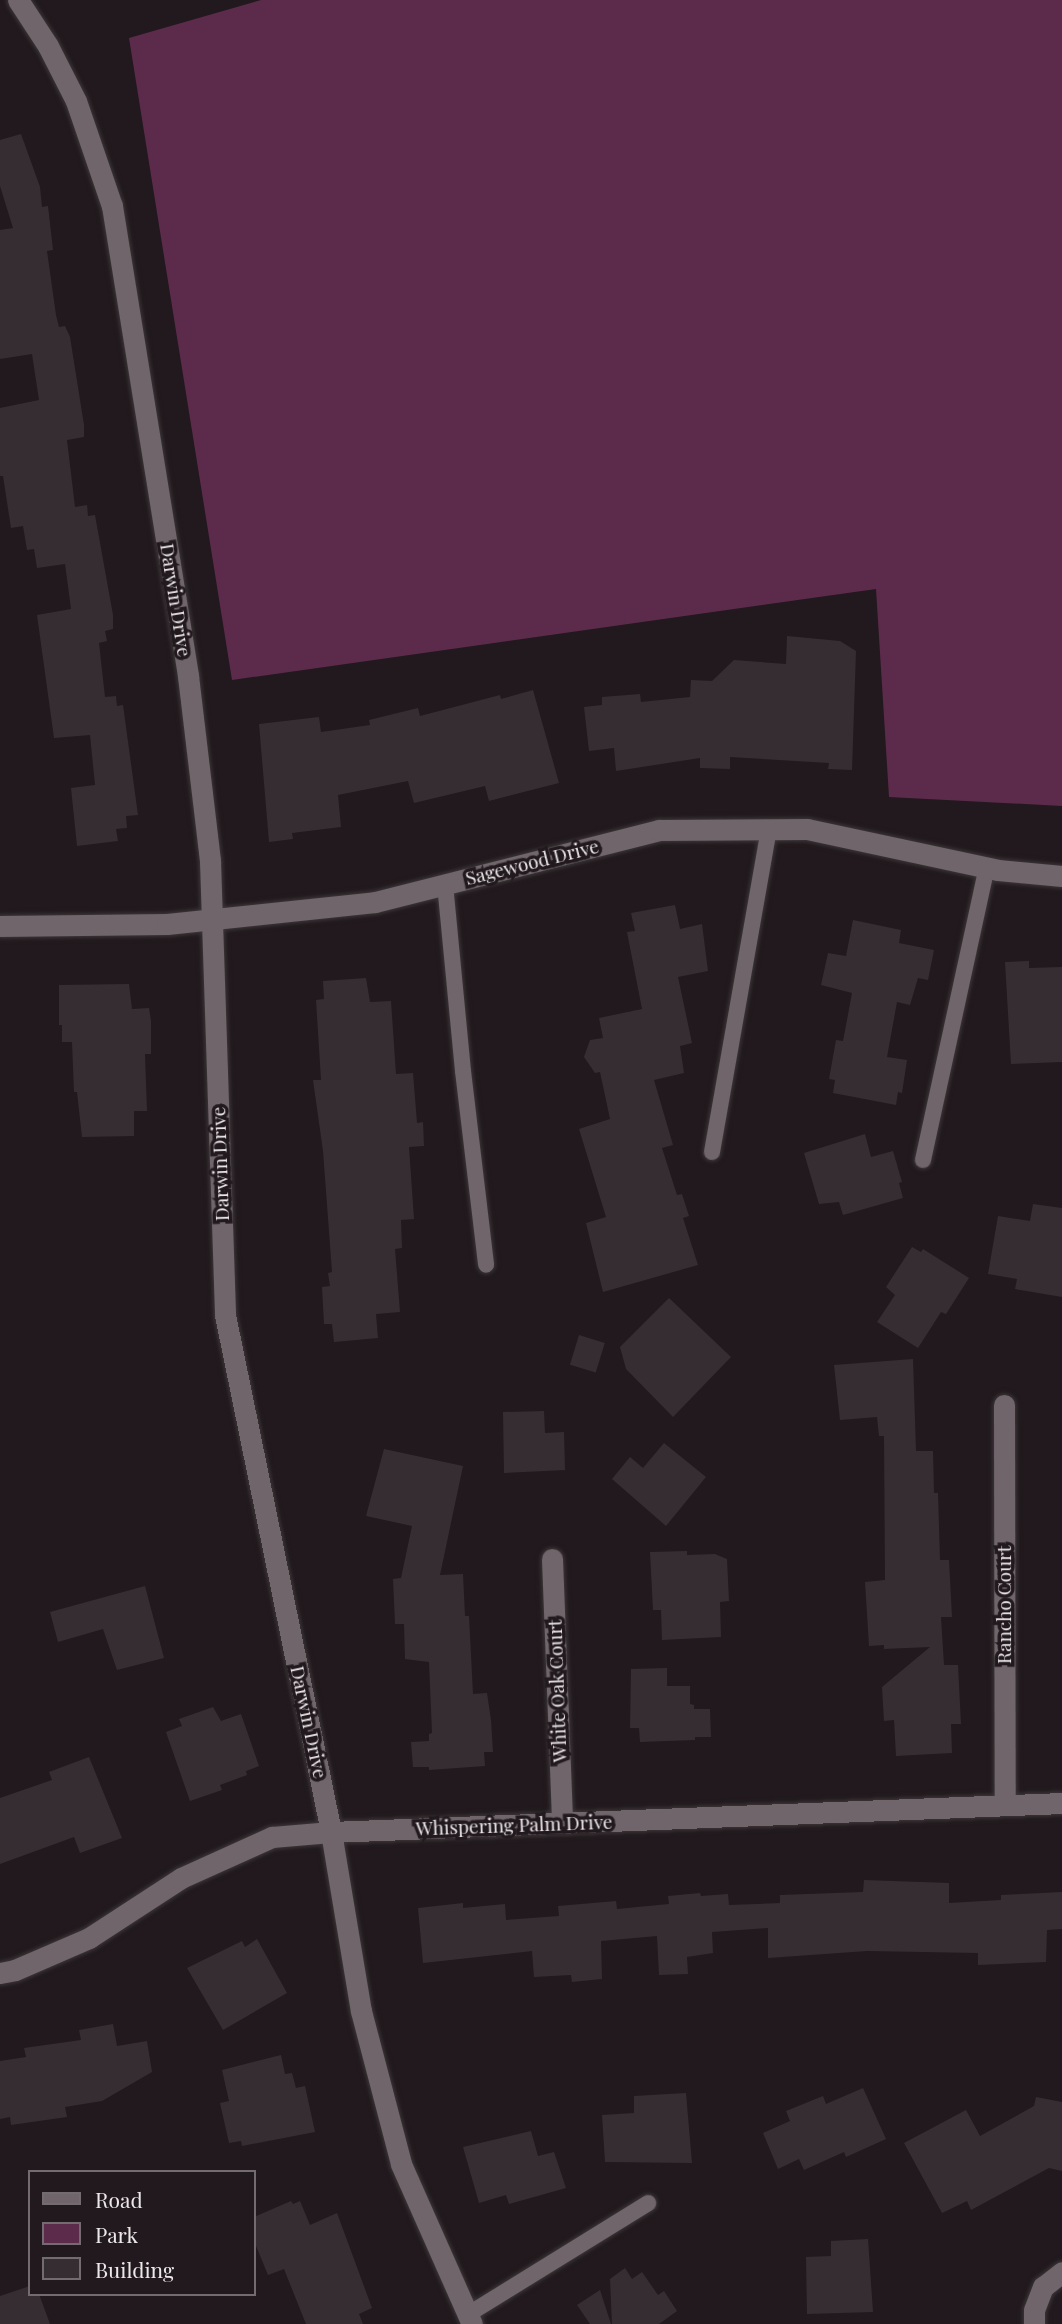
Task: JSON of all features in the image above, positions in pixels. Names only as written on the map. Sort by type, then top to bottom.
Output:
[{"type":"street","name":"Darwin Drive","points":[[18,0],[48,46],[76,101],[112,206],[188,676],[210,861],[225,1315],[331,1832],[361,2011],[401,2164],[470,2320]]},
{"type":"street","name":"Sagewood Drive","points":[[0,926],[167,924],[375,902],[659,830],[807,829],[987,867],[1062,876]]},
{"type":"street","name":"Rancho Court","points":[[1004,1405],[1004,1805]]},
{"type":"street","name":"White Oak Court","points":[[552,1559],[562,1823]]},
{"type":"street","name":"Whispering Palm Drive","points":[[0,1973],[15,1970],[89,1938],[181,1878],[272,1837],[331,1832],[1062,1803]]},
{"type":"street","points":[[1034,2324],[1034,2310],[1043,2287],[1062,2272]]},
{"type":"lane","points":[[712,1152],[769,829]]},
{"type":"lane","points":[[923,1160],[987,867]]},
{"type":"lane","points":[[445,884],[463,1071],[486,1265]]},
{"type":"lane","points":[[470,2320],[648,2203]]},
{"type":"green space","points":[[261,0],[1062,0],[1062,806],[889,797],[876,589],[232,680],[129,38]]},
{"type":"building","points":[[21,134],[40,187],[42,207],[48,206],[53,250],[47,251],[56,315],[59,327],[65,326],[70,337],[84,425],[84,437],[67,440],[75,507],[87,505],[88,516],[95,515],[113,615],[113,629],[105,631],[107,641],[99,643],[105,697],[116,696],[117,706],[123,705],[138,815],[126,816],[127,828],[116,829],[118,841],[77,846],[71,788],[95,785],[90,735],[54,738],[37,615],[71,609],[65,564],[37,568],[34,549],[27,550],[23,526],[11,528],[3,476],[0,476],[0,408],[39,400],[32,354],[0,359],[0,230],[13,228],[0,186],[0,140]]},
{"type":"building","points":[[787,636],[840,641],[856,651],[852,770],[828,769],[829,763],[730,757],[730,769],[700,768],[700,758],[616,771],[614,748],[589,751],[584,707],[602,705],[602,697],[640,694],[641,702],[690,697],[691,680],[712,681],[734,660],[786,664]]},
{"type":"building","points":[[533,690],[559,783],[489,801],[485,786],[414,803],[408,781],[338,795],[341,827],[292,833],[293,839],[269,842],[259,724],[319,717],[321,732],[370,725],[369,720],[418,708],[420,716],[500,695],[501,699]]},
{"type":"building","points":[[675,905],[680,929],[702,924],[708,971],[678,977],[692,1043],[680,1046],[684,1073],[654,1080],[673,1145],[662,1148],[677,1195],[682,1194],[689,1216],[683,1218],[698,1265],[603,1292],[586,1223],[606,1217],[579,1129],[610,1119],[600,1072],[595,1073],[584,1057],[590,1040],[603,1038],[599,1018],[642,1009],[627,932],[635,931],[631,913]]},
{"type":"building","points":[[853,920],[901,930],[899,943],[934,950],[928,980],[918,978],[910,1005],[897,1002],[887,1057],[907,1060],[902,1093],[898,1092],[896,1105],[833,1093],[835,1080],[829,1079],[836,1040],[843,1041],[852,993],[821,985],[828,953],[846,956]]},
{"type":"building","points":[[1029,961],[1029,968],[1062,967],[1062,1062],[1011,1064],[1005,962]]},
{"type":"building","points":[[366,978],[370,1002],[391,1001],[396,1074],[413,1073],[417,1123],[423,1122],[424,1146],[409,1147],[414,1219],[401,1220],[402,1248],[395,1249],[400,1312],[376,1314],[378,1338],[334,1342],[332,1324],[324,1324],[322,1287],[330,1286],[328,1273],[332,1272],[323,1151],[313,1080],[321,1080],[316,1000],[324,999],[323,981]]},
{"type":"building","points":[[129,984],[132,1009],[149,1008],[151,1021],[151,1054],[145,1054],[147,1111],[134,1111],[134,1136],[82,1137],[77,1092],[74,1092],[72,1042],[62,1042],[62,1025],[59,1025],[59,985]]},
{"type":"building","points":[[865,1134],[871,1157],[893,1151],[902,1182],[899,1183],[903,1198],[843,1215],[839,1202],[819,1204],[804,1153]]},
{"type":"building","points":[[1033,1204],[1062,1208],[1062,1297],[1015,1289],[1017,1279],[988,1274],[998,1216],[1030,1221]]},
{"type":"building","points":[[912,1247],[921,1252],[923,1249],[969,1278],[946,1314],[941,1312],[918,1348],[877,1322],[895,1295],[886,1287]]},
{"type":"building","points":[[669,1298],[731,1357],[673,1417],[626,1369],[620,1347]]},
{"type":"building","points":[[579,1335],[605,1343],[596,1373],[570,1365]]},
{"type":"building","points":[[913,1359],[916,1451],[933,1451],[934,1493],[938,1493],[940,1560],[949,1560],[952,1617],[941,1617],[944,1665],[958,1665],[961,1724],[951,1724],[952,1753],[896,1756],[894,1720],[884,1721],[882,1687],[930,1647],[884,1649],[884,1645],[869,1646],[865,1582],[885,1580],[884,1436],[879,1436],[877,1417],[840,1420],[834,1365]]},
{"type":"building","points":[[544,1411],[545,1433],[564,1432],[565,1470],[504,1473],[503,1412]]},
{"type":"building","points":[[664,1443],[706,1477],[666,1526],[612,1479],[630,1457],[643,1468]]},
{"type":"building","points":[[384,1449],[463,1466],[440,1575],[463,1574],[465,1616],[469,1616],[473,1694],[487,1693],[491,1720],[493,1752],[484,1752],[485,1766],[429,1770],[429,1767],[413,1767],[411,1742],[429,1741],[429,1734],[432,1733],[429,1662],[405,1659],[404,1624],[395,1624],[393,1579],[401,1578],[412,1526],[366,1516]]},
{"type":"building","points":[[687,1551],[687,1555],[715,1554],[727,1559],[729,1601],[720,1602],[721,1637],[662,1640],[661,1610],[653,1610],[650,1552]]},
{"type":"building","points":[[145,1586],[164,1658],[117,1670],[103,1629],[58,1642],[50,1612]]},
{"type":"building","points":[[667,1668],[667,1686],[690,1686],[690,1704],[694,1705],[694,1709],[710,1709],[711,1737],[640,1742],[639,1728],[630,1728],[631,1669]]},
{"type":"building","points":[[213,1707],[221,1721],[241,1714],[259,1766],[246,1771],[247,1775],[220,1785],[222,1790],[190,1801],[166,1732],[182,1726],[179,1719]]},
{"type":"building","points":[[89,1757],[122,1838],[80,1853],[74,1837],[0,1864],[0,1798],[52,1780],[49,1772]]},
{"type":"building","points":[[864,1880],[949,1883],[949,1903],[1001,1900],[1001,1895],[1062,1892],[1062,1929],[1047,1930],[1046,1962],[978,1965],[978,1953],[867,1951],[768,1958],[768,1928],[712,1932],[713,1953],[687,1957],[688,1974],[659,1975],[657,1936],[601,1941],[602,1979],[572,1982],[571,1975],[534,1977],[532,1951],[423,1963],[418,1908],[463,1903],[463,1908],[505,1904],[506,1920],[559,1916],[558,1906],[616,1901],[617,1909],[669,1904],[668,1896],[700,1893],[701,1896],[728,1894],[729,1905],[780,1903],[780,1895],[863,1892]]},
{"type":"building","points":[[257,1939],[287,1993],[223,2030],[187,1968],[242,1941],[245,1947]]},
{"type":"building","points":[[113,2024],[117,2046],[147,2041],[152,2072],[102,2101],[65,2107],[67,2117],[11,2125],[10,2117],[0,2119],[0,2061],[26,2057],[24,2048],[81,2040],[79,2030]]},
{"type":"building","points":[[281,2055],[285,2074],[292,2073],[296,2088],[305,2086],[315,2132],[242,2146],[241,2141],[229,2143],[220,2103],[229,2101],[222,2070]]},
{"type":"building","points":[[863,2088],[886,2139],[846,2157],[844,2152],[804,2170],[799,2159],[778,2169],[763,2133],[790,2121],[786,2111],[823,2096],[826,2104]]},
{"type":"building","points":[[686,2093],[692,2163],[605,2162],[602,2115],[634,2113],[634,2096]]},
{"type":"building","points":[[1036,2097],[1062,2102],[1062,2171],[1049,2168],[971,2210],[967,2201],[942,2213],[904,2143],[966,2110],[980,2136],[1034,2106]]},
{"type":"building","points":[[531,2131],[538,2156],[554,2152],[566,2188],[509,2204],[506,2195],[479,2203],[463,2147]]},
{"type":"building","points":[[291,2201],[293,2204],[300,2201],[310,2225],[337,2213],[372,2308],[359,2314],[363,2324],[306,2324],[284,2269],[268,2275],[256,2246],[256,2216]]},
{"type":"building","points":[[868,2239],[873,2312],[807,2314],[806,2257],[831,2256],[831,2241]]},
{"type":"building","points":[[625,2268],[632,2279],[642,2272],[658,2295],[664,2291],[677,2311],[659,2324],[612,2324],[610,2279]]},
{"type":"building","points":[[28,2287],[28,2296],[40,2296],[50,2324],[0,2324],[0,2296]]},
{"type":"building","points":[[600,2290],[611,2324],[590,2324],[577,2305]]}]
